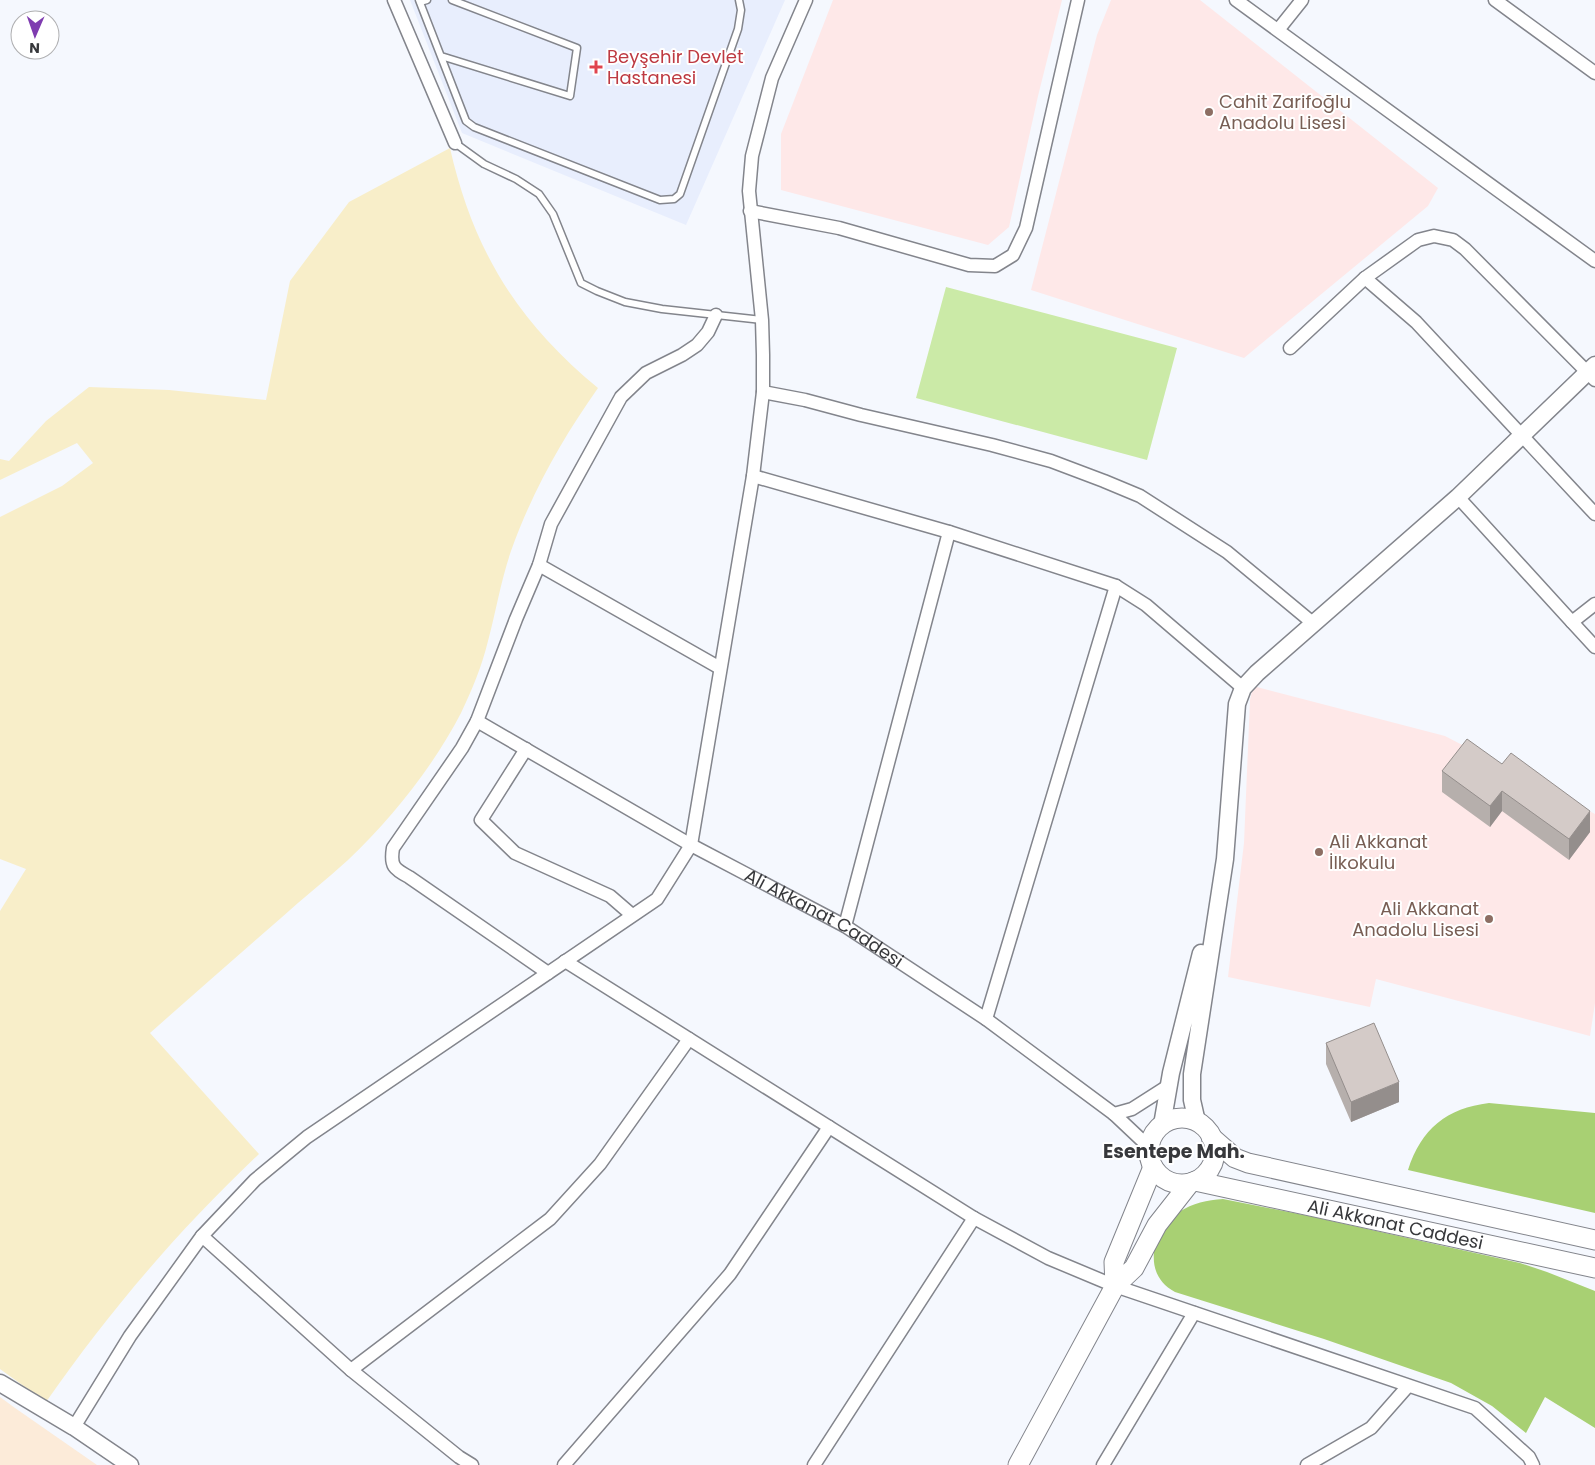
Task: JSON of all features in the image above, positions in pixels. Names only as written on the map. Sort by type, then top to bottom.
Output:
[{"type":"main road","points":[[1176,1119],[1187,1119],[1197,1122],[1206,1128],[1211,1137],[1214,1152],[1212,1163],[1203,1176],[1192,1182],[1179,1184],[1169,1181],[1153,1168],[1150,1158],[1149,1147],[1155,1132],[1162,1125],[1176,1119]]},
{"type":"main road","name":"Ali Akkanat Caddesi","points":[[1211,1137],[1235,1158],[1248,1163],[1595,1240]]},
{"type":"main road","points":[[1115,1286],[1114,1262],[1153,1168]]},
{"type":"main road","points":[[1024,1463],[1115,1286],[1134,1268],[1157,1225],[1192,1182]]},
{"type":"main road","name":"Ali Akkanat Caddesi","points":[[1192,1182],[1595,1268]]},
{"type":"street","points":[[394,0],[454,143]]},
{"type":"street","points":[[74,1427],[130,1336],[202,1236],[255,1180],[307,1137],[657,899],[691,845],[753,476],[762,392],[762,320],[749,191],[752,156],[772,78],[806,0]]},
{"type":"street","points":[[750,211],[839,228],[969,265],[995,266],[1013,255],[1026,228],[1078,0]]},
{"type":"street","points":[[1236,0],[1595,261]]},
{"type":"street","points":[[1278,30],[1302,0]]},
{"type":"street","points":[[1495,0],[1595,73]]},
{"type":"street","points":[[1197,1122],[1192,1100],[1192,1074],[1225,859],[1237,704],[1243,688],[1458,497],[1521,436],[1592,372],[1465,249],[1453,240],[1434,236],[1418,240],[1365,278],[1290,348]]},
{"type":"street","points":[[1365,278],[1416,322],[1595,514]]},
{"type":"street","points":[[548,973],[399,871],[393,866],[391,860],[393,848],[462,748],[477,721],[539,565],[551,524],[621,397],[646,373],[682,355],[697,344],[708,332],[716,315]]},
{"type":"street","points":[[762,392],[805,400],[1051,461],[1140,496],[1227,552],[1314,624]]},
{"type":"street","points":[[753,476],[949,532],[1116,586],[1146,604],[1243,688]]},
{"type":"street","points":[[1458,497],[1595,647]]},
{"type":"street","points":[[845,926],[949,532]]},
{"type":"street","points":[[539,565],[720,668]]},
{"type":"street","points":[[986,1019],[1116,586]]},
{"type":"street","points":[[1572,622],[1595,604]]},
{"type":"street","name":"Ali Akkanat Caddesi","points":[[477,721],[691,845],[845,926],[986,1019],[1114,1114],[1149,1147]]},
{"type":"street","points":[[526,749],[481,820],[515,853],[610,896],[632,915]]},
{"type":"street","points":[[1162,1125],[1168,1086],[1225,859]]},
{"type":"street","points":[[565,961],[974,1218],[1048,1258],[1115,1286],[1475,1408],[1529,1457],[1533,1465]]},
{"type":"street","points":[[351,1370],[550,1220],[600,1164],[689,1038]]},
{"type":"street","points":[[1114,1114],[1132,1109],[1168,1086]]},
{"type":"street","points":[[564,1465],[730,1274],[829,1127]]},
{"type":"street","points":[[814,1465],[974,1218]]},
{"type":"street","points":[[202,1236],[351,1370],[459,1457],[472,1465]]},
{"type":"street","points":[[1103,1465],[1194,1313]]},
{"type":"street","points":[[0,1383],[74,1427],[130,1465]]},
{"type":"street","points":[[1307,1465],[1371,1428],[1408,1386]]},
{"type":"lane","points":[[427,0],[420,1],[466,121],[474,127],[660,200],[674,199],[680,194],[738,29],[741,10],[739,0]]},
{"type":"lane","points":[[441,56],[570,96],[577,48],[452,0]]},
{"type":"lane","points":[[454,143],[484,164],[516,179],[539,194],[553,214],[581,283],[625,302],[662,309],[762,320]]},
{"type":"shaded area","name":"Beyşehir Devlet Hastanesi","points":[[410,0],[785,0],[686,225],[462,133]]},
{"type":"shaded area","points":[[833,0],[1062,0],[1038,96],[1009,227],[988,245],[781,190],[781,134]]},
{"type":"shaded area","name":"Cahit Zarifoğlu Anadolu Lisesi","points":[[1111,0],[1200,0],[1438,188],[1428,206],[1244,358],[1031,290],[1097,35]]},
{"type":"shaded area","points":[[1253,686],[1445,736],[1595,814],[1595,1003],[1590,1036],[1376,979],[1370,1007],[1228,977],[1244,843],[1250,700]]},
{"type":"shaded area","points":[[0,1397],[15,1408],[97,1465],[0,1465]]},
{"type":"green space","points":[[946,287],[1177,348],[1147,460],[916,398]]},
{"type":"green space","points":[[1489,1103],[1595,1113],[1595,1213],[1408,1170],[1420,1143],[1438,1123],[1460,1110]]},
{"type":"green space","points":[[1223,1199],[1520,1263],[1595,1291],[1595,1428],[1545,1397],[1526,1433],[1492,1406],[1451,1383],[1324,1339],[1175,1292],[1164,1284],[1157,1275],[1154,1264],[1154,1252],[1162,1230],[1170,1220],[1184,1209],[1200,1202]]},
{"type":"sand","points":[[450,148],[471,219],[502,281],[544,337],[569,363],[598,388],[560,446],[528,508],[507,562],[486,650],[469,696],[450,733],[425,772],[396,809],[348,860],[150,1033],[259,1154],[200,1213],[146,1272],[95,1335],[46,1402],[0,1369],[0,911],[26,869],[0,859],[0,517],[62,486],[93,463],[77,443],[0,480],[0,459],[9,461],[46,421],[89,387],[169,390],[266,400],[290,281],[349,202]]},
{"type":"building","points":[[1467,739],[1502,764],[1511,753],[1590,811],[1569,839],[1502,791],[1490,806],[1442,771]]},
{"type":"building","points":[[1374,1023],[1399,1082],[1351,1102],[1326,1043]]},
{"type":"place","name":"Beyşehir Devlet Hastanesi","points":[[596,67]]},
{"type":"place","name":"Cahit Zarifoğlu Anadolu Lisesi","points":[[1209,112]]},
{"type":"place","name":"Ali Akkanat İlkokulu","points":[[1319,852]]},
{"type":"place","name":"Ali Akkanat Anadolu Lisesi","points":[[1489,919]]},
{"type":"district","name":"Esentepe Mah.","points":[[1174,1151]]}]
